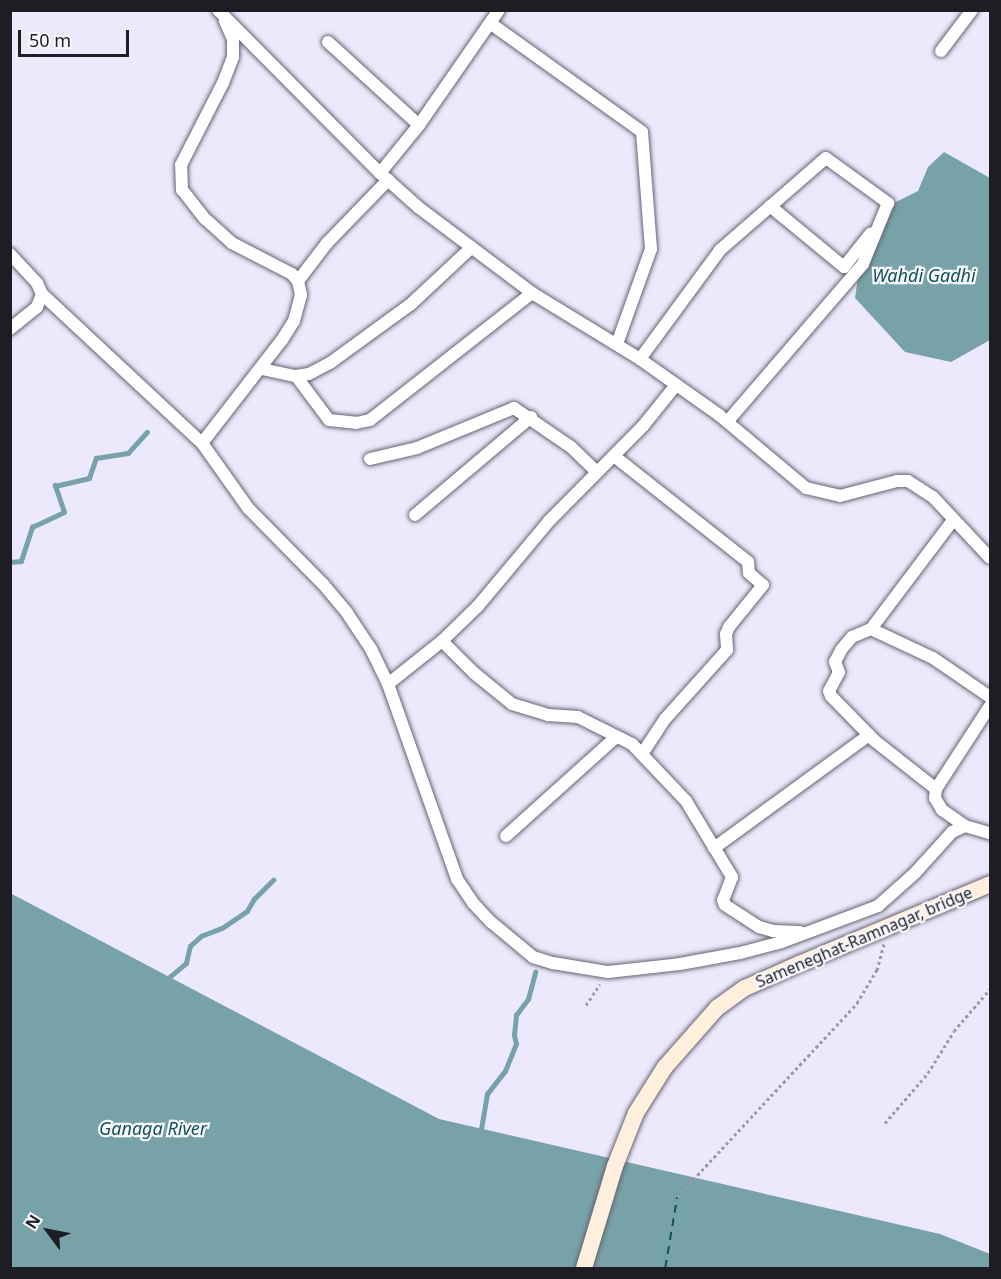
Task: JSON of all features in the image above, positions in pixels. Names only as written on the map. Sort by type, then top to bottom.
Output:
[{"type":"main road","name":"Sameneghat-Ramnagar, bridge","points":[[584,1269],[615,1166],[636,1113],[665,1067],[717,1008],[745,988],[990,884]]},
{"type":"street","points":[[202,443],[262,369],[294,321],[300,306],[298,281],[384,176],[499,10]]},
{"type":"street","points":[[941,51],[972,10]]},
{"type":"street","points":[[220,12],[384,176],[532,293],[640,358],[727,422],[806,488],[840,496],[897,481],[908,481],[933,497],[953,520],[989,553]]},
{"type":"street","points":[[220,12],[233,39],[234,57],[224,83],[181,165],[182,190],[204,219],[232,243],[281,266],[298,281]]},
{"type":"street","points":[[490,23],[642,132],[651,249],[617,344]]},
{"type":"street","points":[[328,42],[419,125]]},
{"type":"street","points":[[640,358],[720,250],[826,158],[888,203],[863,264],[727,422]]},
{"type":"street","points":[[770,206],[844,267],[881,220]]},
{"type":"street","points":[[262,369],[296,376],[309,374],[330,363],[411,304],[472,247]]},
{"type":"street","points":[[10,254],[37,283],[42,294],[202,443],[248,508],[323,584],[347,614],[371,649],[388,684],[457,879],[473,903],[533,957],[553,963],[608,972],[680,964],[740,953],[809,932],[878,906],[915,873],[938,844],[952,832],[965,826]]},
{"type":"street","points":[[296,376],[329,420],[356,423],[370,420],[532,293]]},
{"type":"street","points":[[10,328],[37,307],[42,294]]},
{"type":"street","points":[[388,684],[442,641],[500,583],[549,521],[596,471],[614,456],[676,385]]},
{"type":"street","points":[[370,459],[417,448],[511,408],[519,409],[531,417],[571,447],[596,471]]},
{"type":"street","points":[[415,515],[531,417]]},
{"type":"street","points":[[614,456],[748,562],[749,573],[763,585],[729,627],[726,634],[727,650],[664,719],[642,754]]},
{"type":"street","points":[[936,789],[869,735],[829,691],[838,672],[836,659],[846,642],[860,631],[871,628],[953,520]]},
{"type":"street","points":[[871,628],[933,658],[990,697]]},
{"type":"street","points":[[442,641],[482,680],[512,704],[548,715],[578,717],[626,741],[642,754],[686,801],[732,877],[725,893],[725,905],[759,927],[773,931],[809,932]]},
{"type":"street","points":[[990,706],[936,789],[935,798],[942,810],[965,826],[990,833]]},
{"type":"street","points":[[714,848],[869,735]]},
{"type":"street","points":[[506,836],[616,736]]},
{"type":"path","points":[[677,1197],[857,1003],[877,970],[884,952],[884,933]]},
{"type":"path","points":[[586,1005],[608,972]]},
{"type":"path","points":[[885,1123],[928,1073],[954,1031],[990,989]]},
{"type":"water","name":"Wahdi Gadhi","points":[[944,152],[990,178],[990,340],[951,362],[905,352],[855,298],[862,250],[888,206],[918,191],[928,167]]},
{"type":"water","name":"Ganaga River","points":[[10,893],[439,1119],[940,1234],[990,1254],[990,1268],[11,1268]]},
{"type":"waterway","points":[[10,562],[21,561],[32,527],[64,512],[55,486],[89,478],[96,458],[128,453],[147,432]]},
{"type":"waterway","points":[[166,980],[186,963],[190,946],[201,936],[222,928],[247,911],[254,899],[273,880]]},
{"type":"waterway","points":[[480,1135],[487,1094],[505,1071],[516,1044],[514,1035],[516,1015],[528,999],[535,972]]},
{"type":"ferry route","points":[[665,1268],[677,1197]]}]
